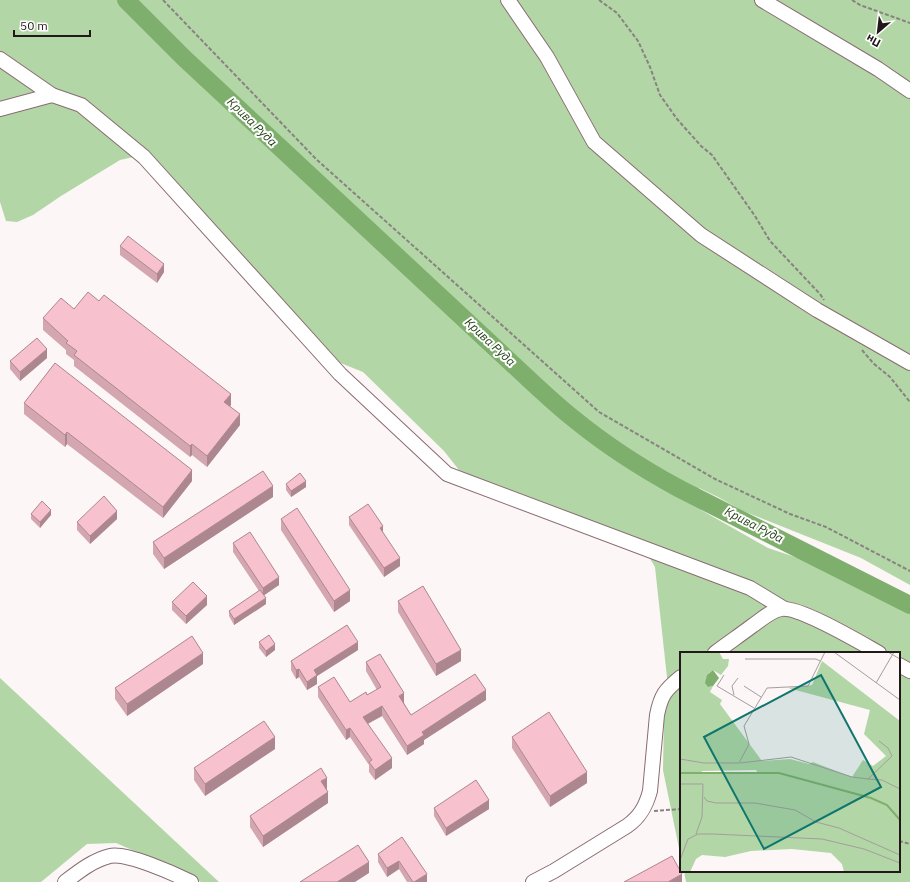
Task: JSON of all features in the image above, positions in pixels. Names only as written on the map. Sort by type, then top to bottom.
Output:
[{"type":"street","points":[[508,0],[547,57],[594,142],[701,235],[816,310],[910,363]]},
{"type":"street","points":[[762,0],[878,69],[910,91]]},
{"type":"street","points":[[0,59],[52,94],[81,105],[144,157],[340,374],[447,474],[750,588],[783,608],[824,623],[877,652]]},
{"type":"street","points":[[0,109],[52,94]]},
{"type":"street","points":[[716,652],[770,613],[783,608]]},
{"type":"street","points":[[900,666],[910,671]]},
{"type":"street","points":[[533,882],[554,871],[627,826],[642,812],[650,791],[657,715],[660,702],[664,693],[680,678]]},
{"type":"street","points":[[65,882],[102,858],[118,855],[130,858],[191,882]]},
{"type":"path","points":[[163,0],[316,159],[599,412],[715,479],[790,514],[826,526],[910,571]]},
{"type":"path","points":[[599,0],[617,13],[638,41],[650,67],[660,95],[677,119],[701,146],[712,155],[755,216],[770,241],[824,300]]},
{"type":"path","points":[[852,0],[860,5],[910,23]]},
{"type":"path","points":[[859,347],[873,363],[890,377],[910,402]]},
{"type":"path","points":[[642,812],[680,809]]},
{"type":"path","points":[[900,841],[910,844]]},
{"type":"green space","points":[[0,0],[910,0],[910,585],[861,558],[743,511],[699,488],[701,510],[768,548],[828,568],[910,611],[910,882],[686,882],[684,872],[900,872],[900,652],[680,652],[680,853],[663,770],[664,717],[669,696],[655,567],[642,545],[550,510],[459,470],[444,451],[363,372],[338,362],[138,156],[120,160],[33,215],[17,222],[6,221],[0,202]]},
{"type":"green space","points":[[0,678],[219,882],[201,882],[179,870],[116,843],[87,844],[41,882],[0,882]]},
{"type":"building","points":[[128,236],[164,264],[157,274],[120,246]]},
{"type":"building","points":[[88,292],[99,301],[104,295],[231,394],[224,402],[240,414],[207,456],[192,444],[190,446],[74,355],[77,351],[66,343],[68,341],[43,318],[61,298],[74,309]]},
{"type":"building","points":[[37,338],[47,349],[20,372],[10,361]]},
{"type":"building","points":[[55,363],[192,470],[163,507],[67,432],[65,435],[24,403]]},
{"type":"building","points":[[263,471],[273,486],[164,558],[153,542]]},
{"type":"building","points":[[300,473],[306,481],[291,491],[286,484]]},
{"type":"building","points":[[104,496],[117,511],[90,536],[77,522]]},
{"type":"building","points":[[42,501],[51,510],[40,522],[31,514]]},
{"type":"building","points":[[368,504],[383,526],[380,528],[400,558],[384,568],[349,517]]},
{"type":"building","points":[[297,508],[350,590],[334,601],[281,519]]},
{"type":"building","points":[[250,532],[279,577],[263,588],[233,543]]},
{"type":"building","points":[[193,582],[207,596],[186,616],[172,602]]},
{"type":"building","points":[[423,586],[461,650],[436,664],[398,601]]},
{"type":"building","points":[[260,590],[266,598],[234,619],[229,611]]},
{"type":"building","points":[[347,625],[358,642],[314,670],[317,675],[307,682],[299,669],[296,670],[291,661]]},
{"type":"building","points":[[269,635],[275,644],[266,651],[259,642]]},
{"type":"building","points":[[192,636],[203,653],[127,704],[115,688]]},
{"type":"building","points":[[380,654],[404,693],[399,696],[411,715],[475,674],[486,690],[422,732],[424,735],[407,746],[382,706],[363,717],[392,758],[375,770],[369,762],[372,760],[350,728],[346,730],[318,687],[334,677],[350,702],[366,692],[367,695],[381,687],[366,662]]},
{"type":"building","points":[[549,712],[587,772],[550,796],[512,737]]},
{"type":"building","points":[[264,721],[275,737],[205,784],[194,768]]},
{"type":"building","points":[[321,768],[327,778],[321,781],[328,792],[263,836],[250,816]]},
{"type":"building","points":[[476,780],[489,800],[446,828],[434,808]]},
{"type":"building","points":[[402,837],[427,874],[414,882],[399,861],[387,868],[378,854]]},
{"type":"building","points":[[358,845],[369,862],[337,882],[300,882]]},
{"type":"building","points":[[672,856],[682,874],[668,882],[624,882]]},
{"type":"waterway","name":"Крива Руда","points":[[126,0],[184,58],[539,388],[564,411],[599,439],[680,489],[910,605]]}]
